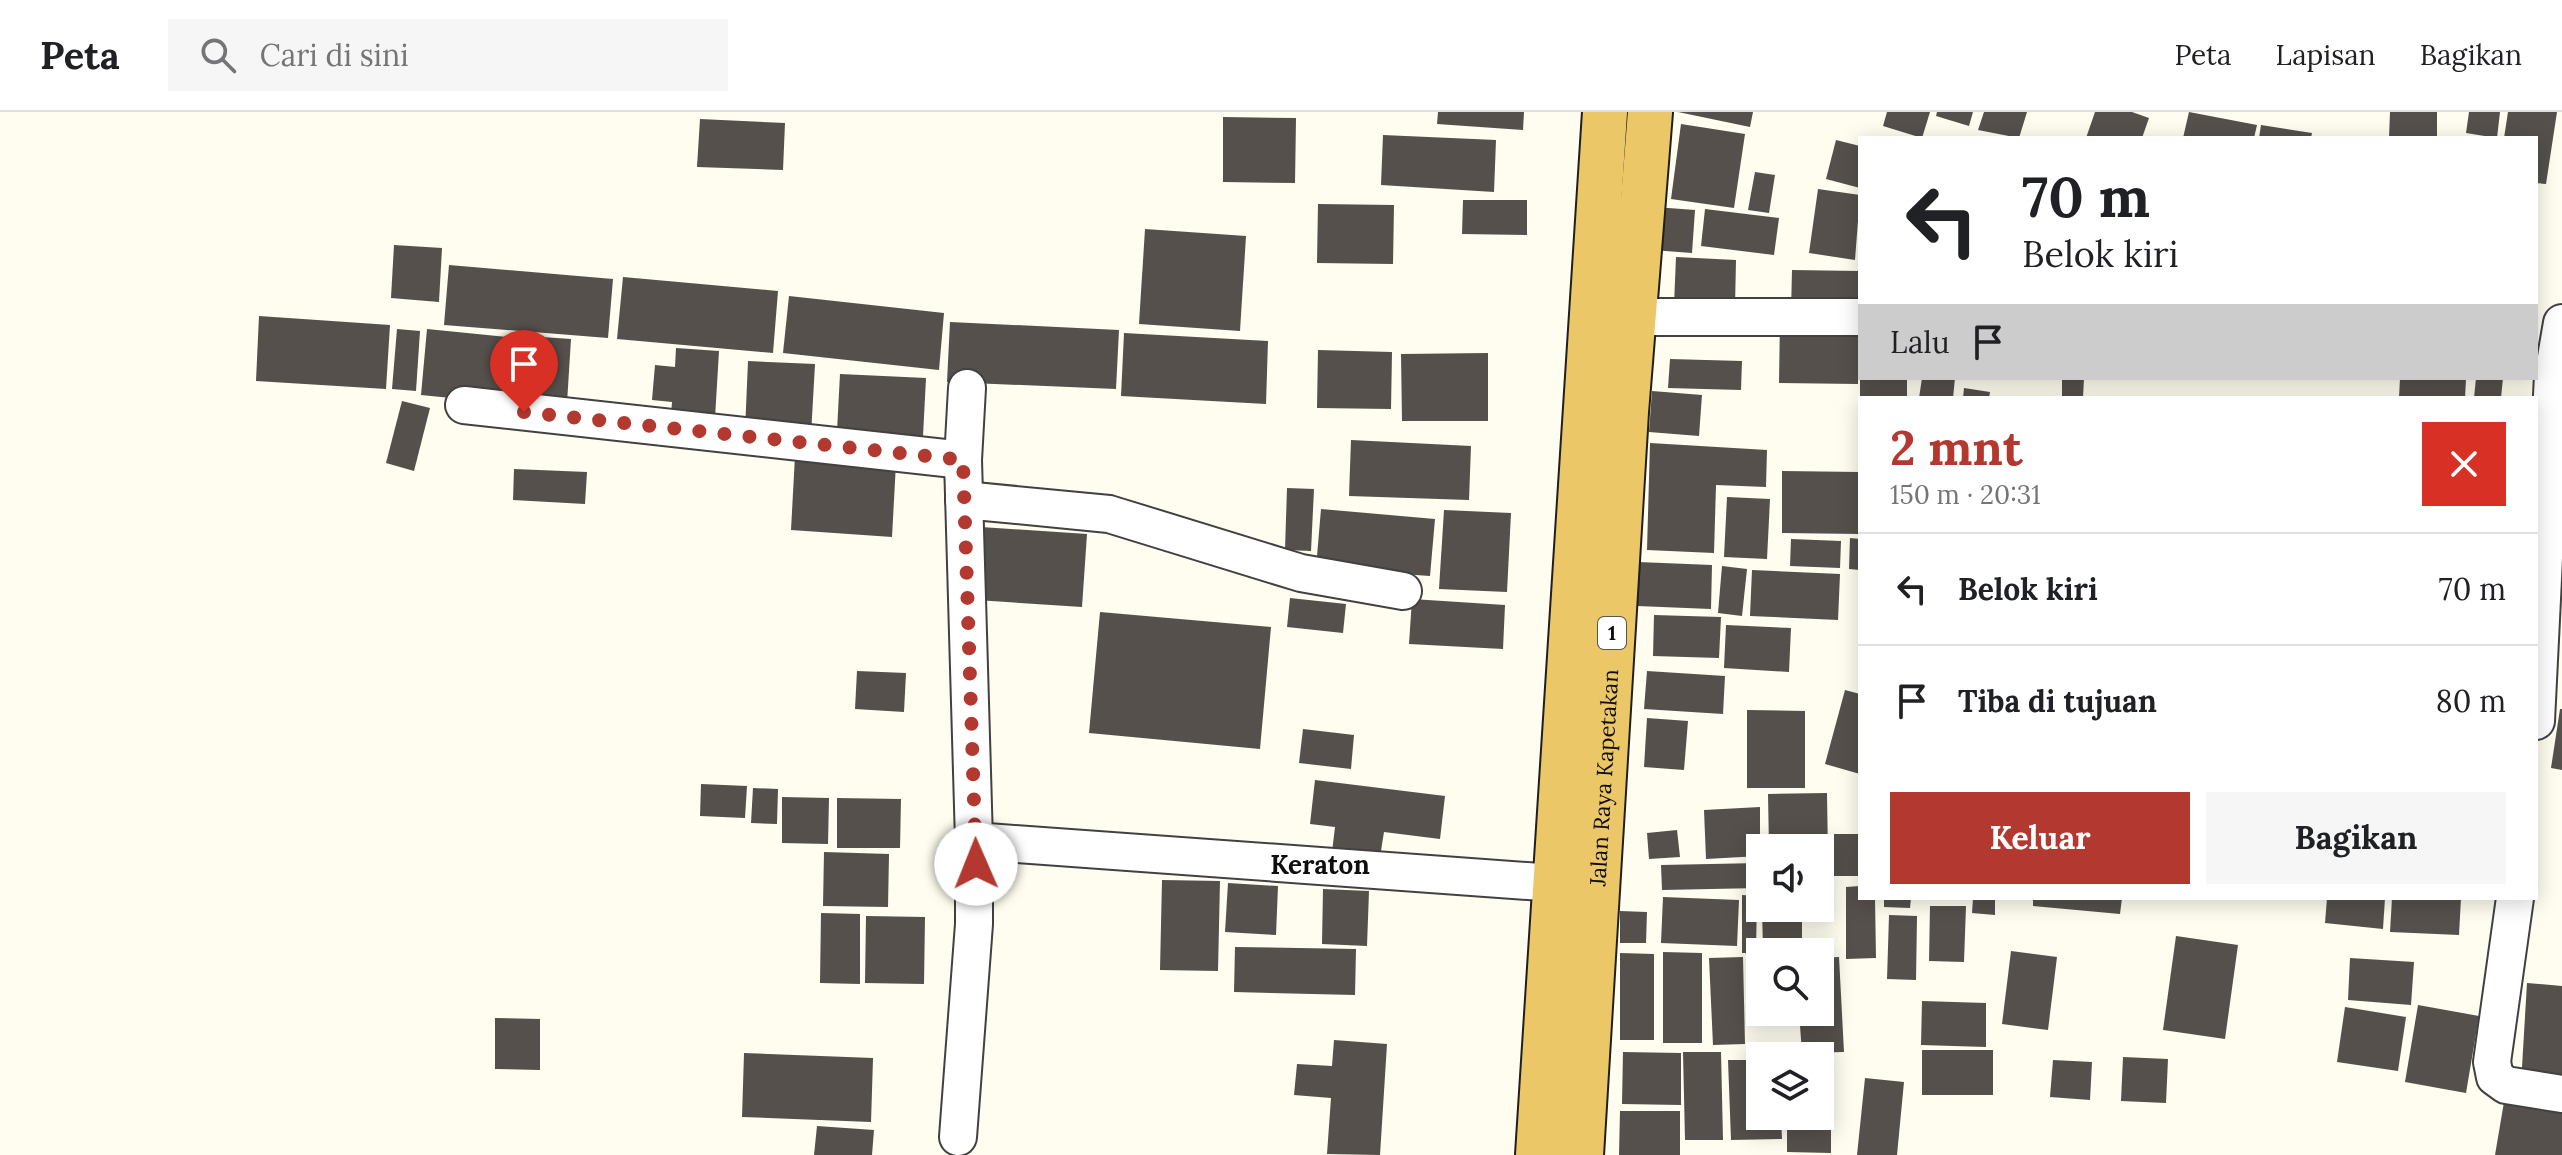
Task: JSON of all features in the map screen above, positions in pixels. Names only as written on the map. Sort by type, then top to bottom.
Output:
[{"type":"highway","name":"Jalan Raya Kapetakan","points":[[1605,112],[1618,337]]},
{"type":"highway","name":"Jalan Raya Kapetakan","points":[[1539,1146],[1566,1042],[1575,885],[1618,337],[1650,112]]},
{"type":"highway","name":"Jalan Raya Kapetakan","points":[[1566,1042],[1582,1148]]},
{"type":"highway","points":[[1539,1146],[1582,1148]]},
{"type":"street","points":[[1618,337],[1858,317]]},
{"type":"street","points":[[2538,634],[2544,374],[2562,323]]},
{"type":"street","points":[[958,1137],[974,924],[963,460],[967,388]]},
{"type":"street","points":[[464,405],[963,460]]},
{"type":"street","points":[[964,500],[1117,515],[1301,573],[1403,591]]},
{"type":"street","points":[[974,841],[1575,885]]},
{"type":"street","points":[[2515,900],[2492,1062],[2495,1077],[2506,1085],[2562,1094]]},
{"type":"building","points":[[1438,112],[1524,112],[1523,130],[1437,124]]},
{"type":"building","points":[[1678,112],[1753,112],[1750,127]]},
{"type":"building","points":[[1887,112],[1930,112],[1923,136],[1883,126]]},
{"type":"building","points":[[1937,112],[1973,112],[1969,126],[1936,116]]},
{"type":"building","points":[[1984,112],[2027,112],[2020,136],[1978,130]]},
{"type":"building","points":[[2095,112],[2132,112],[2149,118],[2143,136],[2087,136]]},
{"type":"building","points":[[2189,112],[2257,125],[2254,136],[2183,136]]},
{"type":"building","points":[[2390,112],[2437,112],[2437,136],[2389,136]]},
{"type":"building","points":[[2469,112],[2500,112],[2497,136],[2466,133]]},
{"type":"building","points":[[2508,112],[2557,112],[2546,184],[2538,183],[2538,136],[2504,136]]},
{"type":"building","points":[[1223,117],[1296,118],[1295,183],[1223,182]]},
{"type":"building","points":[[700,119],[785,123],[783,170],[697,167]]},
{"type":"building","points":[[1681,124],[1745,134],[1734,208],[1671,199]]},
{"type":"building","points":[[2261,125],[2312,133],[2311,136],[2259,136]]},
{"type":"building","points":[[1383,135],[1496,140],[1494,192],[1381,185]]},
{"type":"building","points":[[1836,140],[1858,146],[1858,187],[1826,179]]},
{"type":"building","points":[[1755,172],[1775,175],[1769,213],[1748,210]]},
{"type":"building","points":[[1818,189],[1858,195],[1855,260],[1809,253]]},
{"type":"building","points":[[1463,200],[1527,200],[1527,235],[1462,234]]},
{"type":"building","points":[[1318,204],[1394,205],[1393,264],[1317,263]]},
{"type":"building","points":[[1655,207],[1695,210],[1692,253],[1652,250]]},
{"type":"building","points":[[1705,209],[1779,218],[1774,255],[1701,246]]},
{"type":"building","points":[[1145,229],[1246,236],[1240,331],[1139,324]]},
{"type":"building","points":[[394,245],[442,248],[439,302],[391,298]]},
{"type":"building","points":[[1676,257],[1736,260],[1735,307],[1674,305]]},
{"type":"building","points":[[449,265],[613,279],[608,338],[444,325]]},
{"type":"building","points":[[1792,270],[1858,271],[1858,313],[1791,312]]},
{"type":"building","points":[[623,277],[778,291],[773,353],[617,339]]},
{"type":"building","points":[[789,296],[944,313],[939,370],[783,353]]},
{"type":"building","points":[[259,316],[390,325],[386,389],[256,381]]},
{"type":"building","points":[[1780,318],[1858,319],[1858,384],[1779,383]]},
{"type":"building","points":[[950,322],[1119,330],[1116,389],[947,382]]},
{"type":"building","points":[[397,329],[420,331],[416,391],[392,389]]},
{"type":"building","points":[[427,329],[507,337],[501,403],[421,395]]},
{"type":"building","points":[[1124,333],[1268,341],[1266,404],[1121,396]]},
{"type":"building","points":[[513,335],[571,339],[567,403],[509,399]]},
{"type":"building","points":[[676,348],[719,351],[715,418],[671,415],[672,402],[652,400],[655,365],[675,367]]},
{"type":"building","points":[[1318,350],[1392,352],[1391,409],[1317,408]]},
{"type":"building","points":[[1488,353],[1488,421],[1402,421],[1401,354]]},
{"type":"building","points":[[1670,359],[1742,361],[1741,390],[1668,388]]},
{"type":"building","points":[[748,361],[815,364],[811,435],[745,431]]},
{"type":"building","points":[[840,374],[926,378],[923,436],[837,431]]},
{"type":"building","points":[[1860,380],[1907,380],[1907,396],[1860,396]]},
{"type":"building","points":[[1922,380],[1955,380],[1953,396],[1919,396]]},
{"type":"building","points":[[2062,380],[2084,380],[2083,396],[2062,396]]},
{"type":"building","points":[[2400,380],[2466,380],[2465,396],[2399,396]]},
{"type":"building","points":[[2476,380],[2503,380],[2501,396],[2474,396]]},
{"type":"building","points":[[1964,388],[1990,392],[1989,396],[1963,396]]},
{"type":"building","points":[[1652,391],[1702,395],[1699,436],[1649,432]]},
{"type":"building","points":[[402,401],[430,408],[414,471],[386,463]]},
{"type":"building","points":[[1351,440],[1471,446],[1469,500],[1349,496]]},
{"type":"building","points":[[1650,443],[1767,450],[1766,487],[1716,485],[1714,553],[1647,550]]},
{"type":"building","points":[[795,456],[896,463],[892,537],[791,530]]},
{"type":"building","points":[[514,469],[587,472],[585,504],[513,500]]},
{"type":"building","points":[[1782,471],[1858,472],[1858,534],[1782,533]]},
{"type":"building","points":[[1287,488],[1314,489],[1311,551],[1285,550]]},
{"type":"building","points":[[1727,497],[1770,499],[1767,559],[1724,557]]},
{"type":"building","points":[[1321,509],[1435,519],[1430,576],[1316,568]]},
{"type":"building","points":[[1444,510],[1511,513],[1507,592],[1439,589]]},
{"type":"building","points":[[981,527],[1087,534],[1082,607],[976,600]]},
{"type":"building","points":[[1850,538],[1858,539],[1858,570],[1849,569]]},
{"type":"building","points":[[1791,539],[1841,541],[1840,568],[1790,566]]},
{"type":"building","points":[[1638,562],[1712,565],[1711,609],[1637,606]]},
{"type":"building","points":[[1722,566],[1747,569],[1742,616],[1718,613]]},
{"type":"building","points":[[1752,570],[1840,574],[1838,620],[1750,616]]},
{"type":"building","points":[[1290,598],[1346,604],[1343,633],[1287,627]]},
{"type":"building","points":[[1412,599],[1505,605],[1503,649],[1409,644]]},
{"type":"building","points":[[1100,612],[1271,627],[1260,749],[1089,733]]},
{"type":"building","points":[[1654,615],[1721,617],[1719,658],[1653,656]]},
{"type":"building","points":[[1726,625],[1791,628],[1789,672],[1724,668]]},
{"type":"building","points":[[857,671],[906,673],[904,712],[855,709]]},
{"type":"building","points":[[1647,671],[1725,676],[1723,714],[1644,709]]},
{"type":"building","points":[[1845,690],[1858,693],[1858,773],[1825,764]]},
{"type":"building","points":[[2562,709],[2562,770],[2551,768]]},
{"type":"building","points":[[1747,710],[1805,711],[1805,788],[1747,788]]},
{"type":"building","points":[[1647,718],[1688,721],[1684,770],[1644,767]]},
{"type":"building","points":[[1303,729],[1354,735],[1351,769],[1299,763]]},
{"type":"building","points":[[1315,780],[1445,796],[1440,839],[1384,832],[1380,857],[1332,852],[1335,827],[1310,824]]},
{"type":"building","points":[[701,784],[747,786],[745,818],[700,816]]},
{"type":"building","points":[[753,788],[778,789],[777,824],[751,823]]},
{"type":"building","points":[[1827,793],[1828,834],[1769,834],[1768,794]]},
{"type":"building","points":[[782,797],[829,798],[828,844],[782,843]]},
{"type":"building","points":[[837,798],[901,799],[900,848],[837,848]]},
{"type":"building","points":[[1760,807],[1760,834],[1746,834],[1746,857],[1706,859],[1704,810]]},
{"type":"building","points":[[1677,830],[1680,857],[1649,859],[1647,833]]},
{"type":"building","points":[[1834,834],[1858,834],[1858,876],[1834,876]]},
{"type":"building","points":[[824,852],[889,854],[888,907],[823,906]]},
{"type":"building","points":[[1746,863],[1746,888],[1662,890],[1661,865]]},
{"type":"building","points":[[1162,880],[1220,881],[1218,971],[1160,970]]},
{"type":"building","points":[[1228,883],[1278,886],[1276,935],[1225,932]]},
{"type":"building","points":[[1858,886],[1858,900],[1875,900],[1876,958],[1846,959],[1846,887]]},
{"type":"building","points":[[1323,889],[1369,891],[1367,946],[1322,944]]},
{"type":"building","points":[[1742,895],[1746,895],[1746,922],[1757,922],[1756,938],[1746,938],[1746,953],[1742,953]]},
{"type":"building","points":[[1663,897],[1739,900],[1737,946],[1661,943]]},
{"type":"building","points":[[1884,900],[1911,900],[1910,908],[1884,907]]},
{"type":"building","points":[[1973,900],[1995,900],[1995,915],[1972,913]]},
{"type":"building","points":[[2033,900],[2122,900],[2120,914],[2033,906]]},
{"type":"building","points":[[2327,900],[2385,900],[2383,929],[2325,923]]},
{"type":"building","points":[[2392,900],[2461,900],[2459,935],[2390,932]]},
{"type":"building","points":[[1930,906],[1966,906],[1964,962],[1929,961]]},
{"type":"building","points":[[1620,911],[1647,912],[1646,943],[1620,943]]},
{"type":"building","points":[[821,913],[860,914],[860,984],[820,983]]},
{"type":"building","points":[[1889,915],[1917,916],[1916,980],[1887,979]]},
{"type":"building","points":[[866,916],[925,917],[924,984],[865,983]]},
{"type":"building","points":[[1762,922],[1802,922],[1802,938],[1763,938]]},
{"type":"building","points":[[2176,936],[2238,945],[2225,1039],[2163,1030]]},
{"type":"building","points":[[1235,947],[1356,949],[1355,995],[1234,992]]},
{"type":"building","points":[[2011,951],[2057,957],[2048,1030],[2002,1024]]},
{"type":"building","points":[[1663,952],[1702,953],[1702,1043],[1663,1043]]},
{"type":"building","points":[[1620,953],[1654,954],[1654,1040],[1620,1040]]},
{"type":"building","points":[[1743,957],[1745,1044],[1713,1045],[1709,958]]},
{"type":"building","points":[[1834,957],[1839,957],[1844,1052],[1834,1052],[1834,1042],[1801,1042],[1800,1026],[1834,1026]]},
{"type":"building","points":[[2350,958],[2414,962],[2411,1005],[2348,1000]]},
{"type":"building","points":[[2527,983],[2562,986],[2562,1086],[2521,1084]]},
{"type":"building","points":[[1922,1001],[1986,1003],[1986,1047],[1921,1045]]},
{"type":"building","points":[[2418,1005],[2479,1016],[2466,1093],[2405,1082]]},
{"type":"building","points":[[2345,1007],[2406,1017],[2398,1071],[2337,1062]]},
{"type":"building","points":[[495,1018],[540,1019],[540,1070],[495,1069]]},
{"type":"building","points":[[1334,1040],[1387,1044],[1380,1155],[1327,1154],[1331,1098],[1294,1095],[1297,1064],[1332,1066]]},
{"type":"building","points":[[1922,1050],[1993,1050],[1993,1095],[1922,1095]]},
{"type":"building","points":[[1623,1052],[1681,1053],[1681,1105],[1622,1104]]},
{"type":"building","points":[[1683,1052],[1721,1052],[1723,1140],[1685,1140]]},
{"type":"building","points":[[744,1053],[873,1058],[871,1122],[742,1117]]},
{"type":"building","points":[[2123,1057],[2168,1059],[2166,1103],[2121,1101]]},
{"type":"building","points":[[1728,1060],[1746,1060],[1746,1130],[1782,1130],[1782,1139],[1731,1140]]},
{"type":"building","points":[[2053,1060],[2092,1062],[2090,1100],[2050,1097]]},
{"type":"building","points":[[1865,1078],[1904,1082],[1897,1155],[1857,1155]]},
{"type":"building","points":[[2504,1102],[2562,1112],[2562,1155],[2495,1155]]},
{"type":"building","points":[[1620,1111],[1680,1111],[1680,1155],[1619,1155]]},
{"type":"building","points":[[817,1126],[874,1130],[872,1155],[814,1155]]},
{"type":"building","points":[[1787,1130],[1831,1130],[1831,1153],[1787,1152]]},
{"type":"district","name":"Keraton","points":[[1320,865]]},
{"type":"route","points":[[524,412],[963,460],[976,864]]}]
